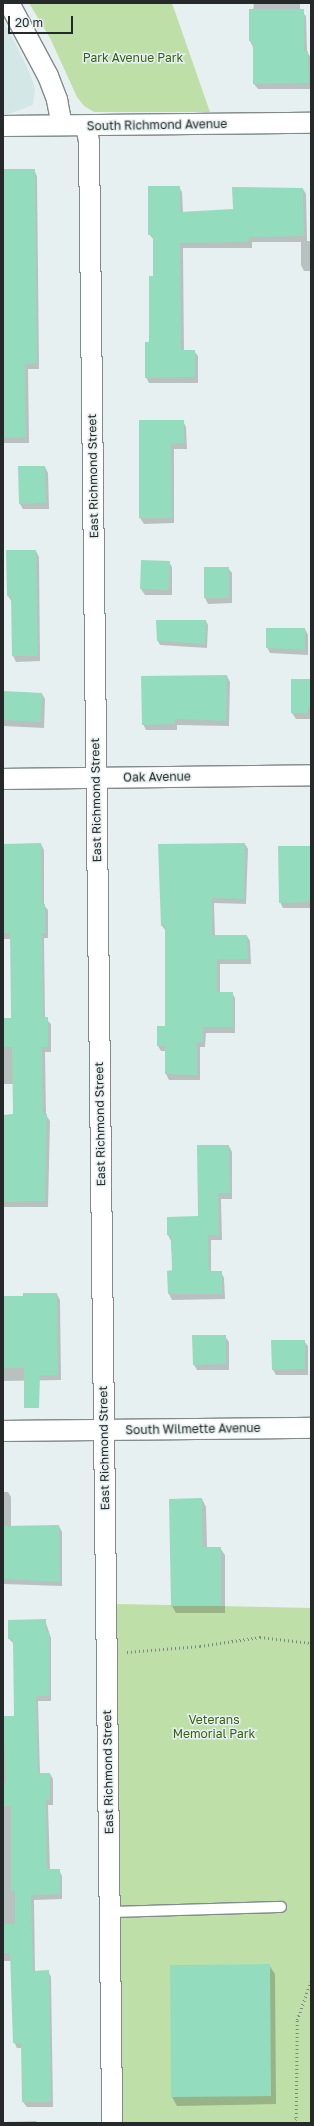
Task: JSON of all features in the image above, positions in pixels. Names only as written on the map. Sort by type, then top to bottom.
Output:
[{"type":"street","points":[[9,3],[48,76],[57,100],[62,126]]},
{"type":"street","name":"South Richmond Avenue","points":[[3,126],[311,123]]},
{"type":"street","name":"East Richmond Street","points":[[86,126],[96,778],[112,2123]]},
{"type":"street","name":"Oak Avenue","points":[[3,779],[311,775]]},
{"type":"street","name":"South Wilmette Avenue","points":[[3,1431],[311,1428]]},
{"type":"lane","points":[[109,1912],[281,1907]]},
{"type":"path","points":[[124,1652],[200,1646],[260,1637],[311,1643]]},
{"type":"path","points":[[294,2123],[297,2020],[311,1981]]},
{"type":"shaded area","points":[[3,19],[28,69],[35,88],[33,105],[3,116]]},
{"type":"green space","name":"Park Avenue Park","points":[[29,3],[172,3],[210,112],[94,112],[84,106],[77,97],[50,38]]},
{"type":"green space","name":"Veterans Memorial Park","points":[[116,1604],[311,1608],[311,2123],[121,2123]]},
{"type":"building","points":[[249,9],[304,9],[304,51],[308,51],[309,83],[253,84],[253,41],[249,41]]},
{"type":"building","points":[[3,169],[35,169],[37,363],[25,364],[26,437],[3,438]]},
{"type":"building","points":[[148,186],[180,186],[180,212],[233,209],[232,187],[303,188],[304,236],[249,237],[249,242],[180,243],[181,350],[195,350],[195,377],[145,378],[145,342],[149,342],[149,276],[153,276],[153,235],[148,235]]},
{"type":"building","points":[[139,420],[184,420],[184,443],[171,444],[172,518],[139,518]]},
{"type":"building","points":[[18,466],[45,466],[46,503],[19,504]]},
{"type":"building","points":[[6,550],[36,550],[38,656],[12,656],[11,596],[7,596]]},
{"type":"building","points":[[141,560],[170,561],[169,590],[140,589]]},
{"type":"building","points":[[204,567],[229,567],[229,598],[204,598]]},
{"type":"building","points":[[156,620],[206,620],[205,644],[157,641]]},
{"type":"building","points":[[266,628],[305,628],[305,650],[266,648]]},
{"type":"building","points":[[227,675],[226,721],[175,719],[175,724],[142,725],[141,676]]},
{"type":"building","points":[[291,679],[311,679],[311,707],[308,707],[308,713],[291,713]]},
{"type":"building","points":[[3,691],[42,693],[41,722],[3,720]]},
{"type":"building","points":[[41,843],[42,904],[45,904],[45,933],[42,933],[43,1017],[48,1017],[48,1047],[42,1047],[43,1114],[47,1114],[45,1201],[3,1202],[3,1115],[13,1114],[12,1047],[3,1047],[3,1018],[11,1018],[10,933],[3,933],[3,844]]},
{"type":"building","points":[[245,843],[244,899],[212,898],[212,935],[247,935],[248,959],[217,959],[217,992],[233,992],[233,1027],[203,1027],[203,1042],[197,1042],[197,1075],[165,1074],[165,1046],[157,1046],[157,1026],[165,1026],[165,926],[161,926],[158,844]]},
{"type":"building","points":[[278,846],[311,846],[311,902],[279,903]]},
{"type":"building","points":[[197,1145],[229,1145],[230,1193],[218,1193],[219,1235],[208,1235],[209,1271],[222,1271],[222,1294],[168,1294],[167,1271],[172,1270],[171,1235],[167,1235],[167,1217],[198,1216]]},
{"type":"building","points":[[23,1293],[57,1293],[58,1375],[40,1375],[39,1408],[24,1408],[24,1368],[3,1368],[3,1296],[23,1296]]},
{"type":"building","points":[[192,1335],[226,1335],[226,1364],[193,1365]]},
{"type":"building","points":[[271,1340],[305,1340],[305,1369],[272,1370]]},
{"type":"building","points":[[202,1498],[203,1547],[221,1547],[221,1606],[171,1606],[169,1499]]},
{"type":"building","points":[[59,1525],[60,1582],[3,1579],[3,1526]]},
{"type":"building","points":[[46,1619],[46,1632],[49,1631],[49,1696],[36,1696],[38,1773],[50,1773],[50,1800],[46,1800],[47,1869],[60,1869],[60,1894],[31,1895],[33,1971],[49,1970],[51,2102],[22,2102],[21,2043],[13,2043],[10,1953],[3,1953],[3,1924],[15,1924],[15,1891],[11,1891],[11,1806],[3,1806],[3,1783],[6,1783],[3,1716],[14,1716],[13,1639],[8,1639],[8,1620]]},
{"type":"building","points":[[270,1964],[271,2096],[171,2097],[170,1965]]}]
